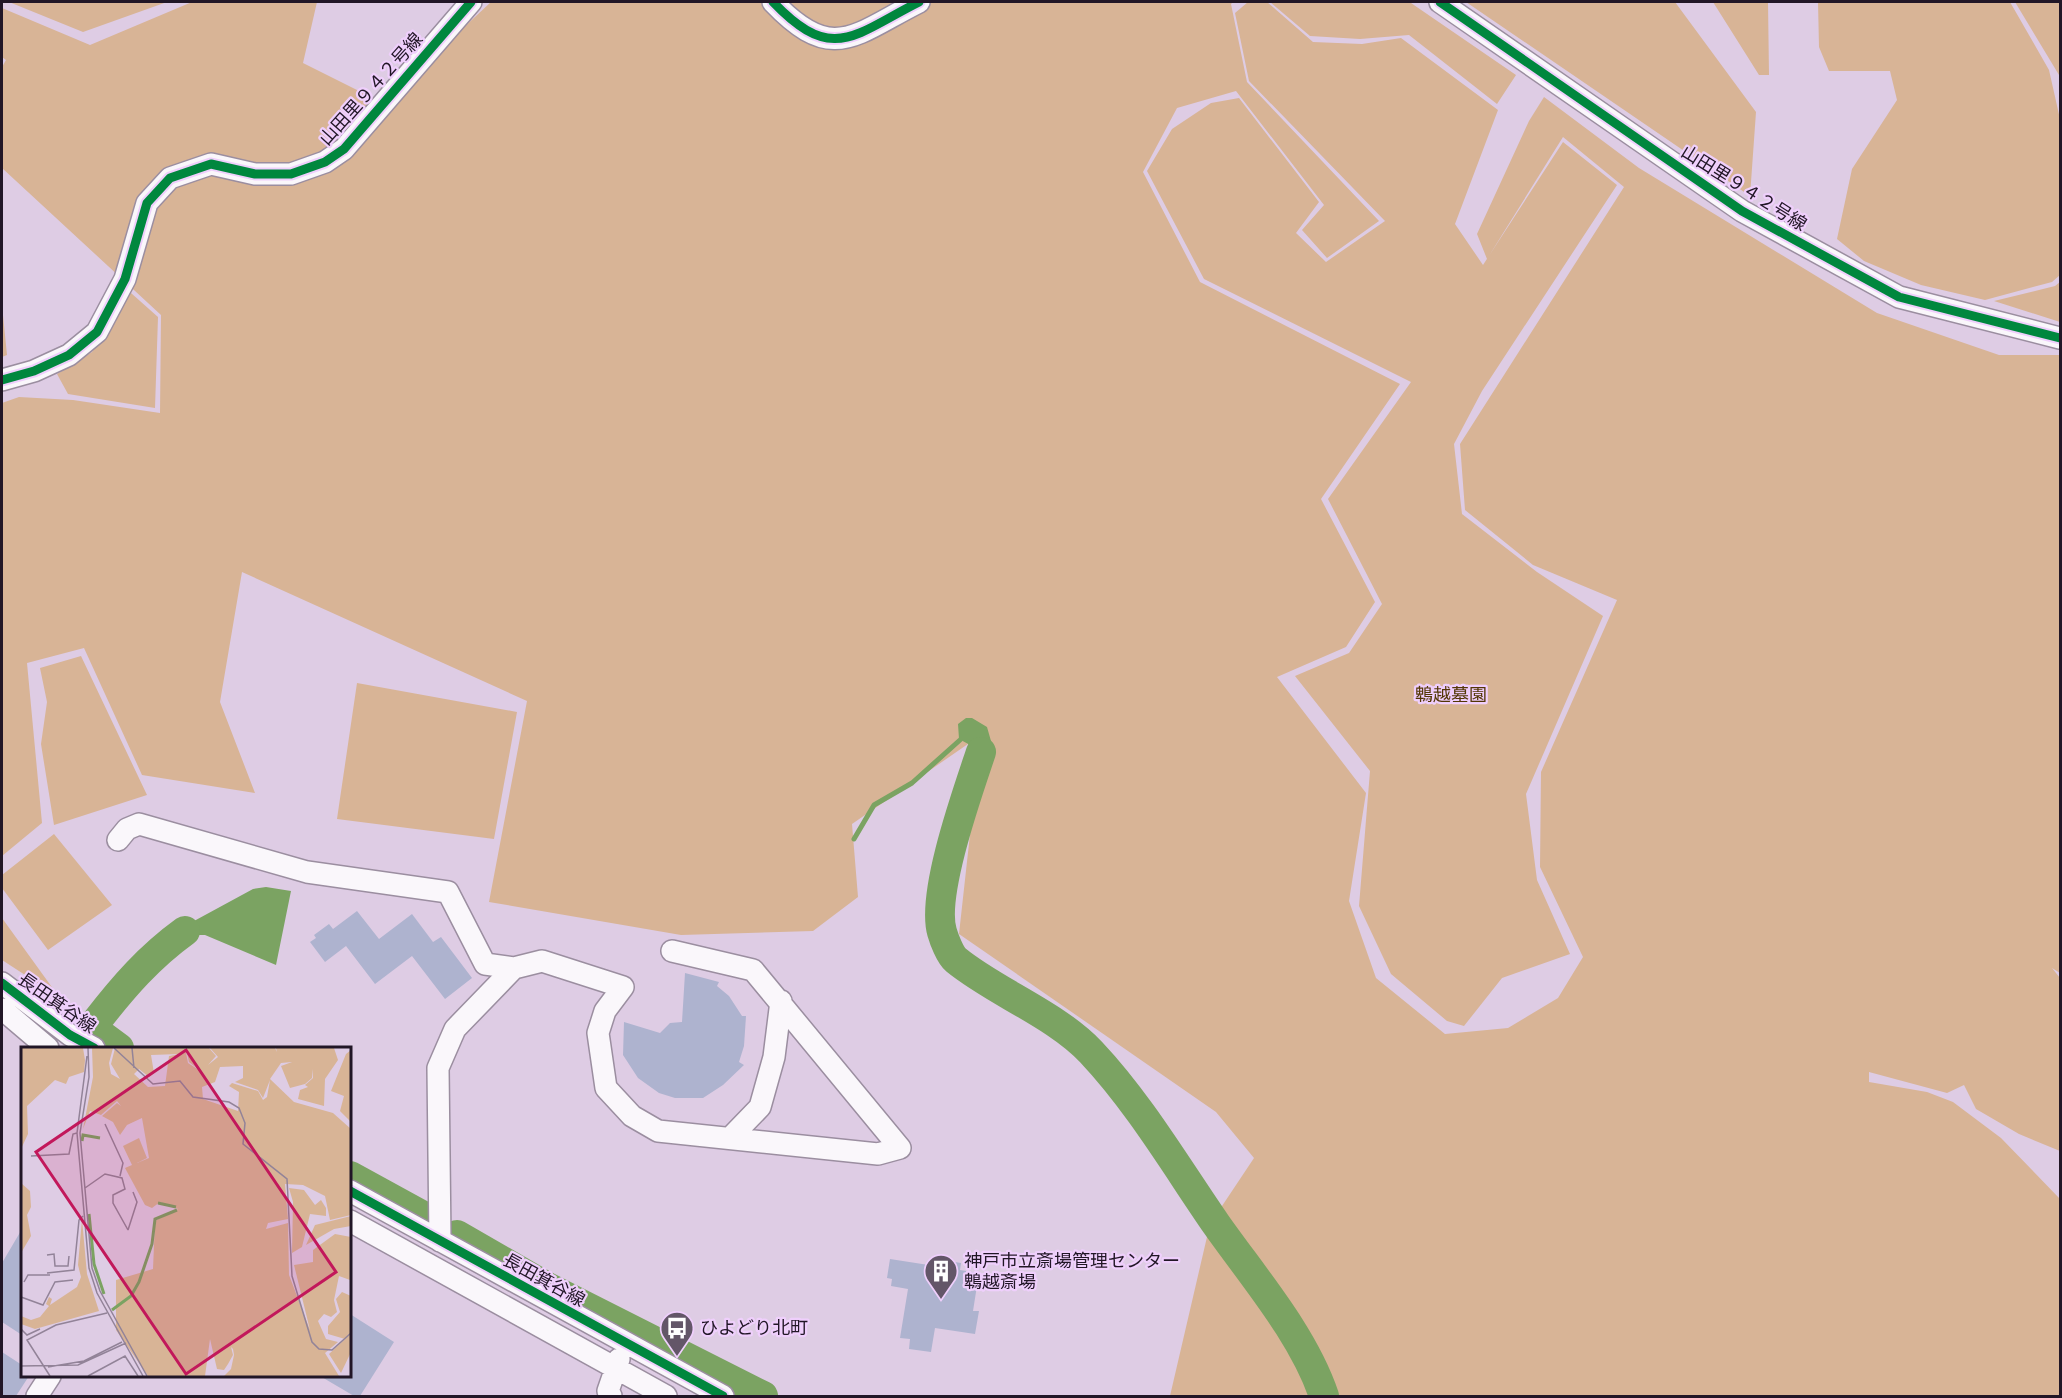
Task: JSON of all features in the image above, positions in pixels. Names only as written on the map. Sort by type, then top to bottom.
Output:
[{"type":"street","name":"山田里９４２号線","points":[[2,380],[34,371],[69,355],[97,332],[124,279],[147,203],[170,178],[212,164],[255,174],[291,174],[325,162],[344,149],[471,2]]},
{"type":"street","points":[[773,2],[808,33],[843,39],[870,30],[919,2]]},
{"type":"street","name":"山田里９４２号線","points":[[1440,2],[1742,211],[1899,297],[2061,338]]},
{"type":"street","points":[[118,840],[127,829],[140,824],[232,848],[307,872],[448,892],[485,964],[514,968],[542,961],[623,987],[605,1011],[598,1034],[606,1088],[632,1116],[658,1131],[878,1154],[900,1148],[781,1001],[753,970],[672,951]]},
{"type":"street","points":[[440,1241],[438,1068],[454,1029],[514,968]]},
{"type":"street","name":"長田箕谷線","points":[[2,983],[70,1035],[91,1047]]},
{"type":"street","points":[[730,1138],[760,1107],[774,1057],[781,1001]]},
{"type":"street","name":"長田箕谷線","points":[[2,1009],[47,1047]]},
{"type":"street","name":"長田箕谷線","points":[[351,1192],[626,1345],[723,1396]]},
{"type":"street","points":[[351,1222],[666,1396]]},
{"type":"street","points":[[611,1396],[608,1391],[614,1369],[626,1345]]},
{"type":"street","points":[[37,1396],[49,1377]]},
{"type":"green space","points":[[9,2],[167,2],[83,32]]},
{"type":"green space","points":[[192,2],[317,2],[303,63],[383,103],[491,2],[1233,2],[1231,4],[1247,82],[1379,221],[1327,258],[1302,230],[1324,205],[1236,91],[1177,108],[1143,172],[1200,282],[1400,384],[1321,499],[1375,602],[1346,647],[1277,677],[1366,793],[1349,901],[1376,978],[1445,1034],[1508,1028],[1558,998],[1583,957],[1540,867],[1541,772],[1617,600],[1533,565],[1465,510],[1460,444],[1624,187],[1563,137],[1487,259],[1477,234],[1529,121],[1544,97],[1639,168],[1877,313],[1999,355],[2060,355],[2060,973],[2052,968],[2060,978],[2060,1151],[2019,1134],[1976,1109],[1964,1085],[1947,1093],[1869,1072],[1869,1082],[1927,1092],[1953,1102],[2001,1138],[2060,1199],[2060,1396],[1170,1396],[1210,1224],[1254,1158],[1216,1112],[959,934],[981,735],[852,824],[858,897],[813,931],[681,935],[489,902],[527,701],[242,572],[220,702],[255,793],[142,775],[84,648],[27,663],[42,823],[2,856],[2,403],[19,397],[73,400],[160,413],[161,315],[2,168],[2,67],[6,60],[2,57],[2,8],[90,45]]},
{"type":"green space","name":"鵯越墓園","points":[[1248,2],[1267,2],[1313,42],[1362,44],[1401,38],[1498,110],[1455,224],[1483,265],[1563,142],[1617,185],[1482,391],[1454,444],[1462,514],[1537,572],[1603,616],[1526,794],[1537,880],[1570,954],[1502,978],[1464,1026],[1447,1021],[1391,974],[1359,906],[1370,771],[1295,676],[1349,653],[1382,604],[1328,499],[1411,382],[1204,279],[1147,171],[1172,129],[1211,103],[1239,98],[1319,202],[1296,233],[1326,262],[1385,221],[1249,81],[1235,13]]},
{"type":"green space","points":[[1270,2],[1411,3],[1516,75],[1497,104],[1409,35],[1360,39],[1310,36]]},
{"type":"green space","points":[[1466,2],[1675,2],[1756,112],[1750,196]]},
{"type":"green space","points":[[1713,2],[1768,2],[1769,75],[1759,75]]},
{"type":"green space","points":[[1818,2],[2010,2],[2049,70],[2060,119],[2060,275],[2052,282],[1985,300],[1921,285],[1864,261],[1837,239],[1852,169],[1897,100],[1890,71],[1829,71],[1819,47]]},
{"type":"green space","points":[[2015,2],[2060,2],[2060,81],[2059,75]]},
{"type":"green space","points":[[2060,282],[2060,322],[1994,301],[2055,286]]},
{"type":"green space","points":[[131,293],[158,317],[155,408],[68,394],[57,374],[92,352]]},
{"type":"green space","points":[[2,305],[7,355],[2,357]]},
{"type":"green space","points":[[81,656],[147,795],[54,825],[41,744],[47,702],[40,668]]},
{"type":"green space","points":[[357,683],[517,712],[494,839],[337,819]]},
{"type":"green space","points":[[54,834],[112,905],[48,950],[2,888],[2,875]]},
{"type":"green space","points":[[2,918],[59,997],[2,960]]},
{"type":"shaded area","points":[[966,718],[972,718],[987,727],[991,741],[983,752],[959,739],[958,724]]},
{"type":"shaded area","points":[[266,887],[291,891],[276,965],[205,935],[188,935],[183,927],[253,889]]},
{"type":"building","points":[[357,911],[379,939],[412,914],[433,942],[441,937],[472,978],[445,999],[412,956],[375,984],[346,946],[325,962],[310,942],[316,938],[314,935],[329,924],[333,929]]},
{"type":"building","points":[[685,973],[719,982],[717,986],[729,996],[742,1016],[746,1016],[744,1046],[739,1062],[744,1065],[723,1085],[703,1098],[675,1098],[659,1093],[638,1078],[623,1055],[624,1022],[660,1033],[670,1023],[682,1022]]},
{"type":"building","points":[[21,1231],[21,1334],[2,1322],[2,1263]]},
{"type":"building","name":"神戸市立斎場管理センター 鵯越斎場","points":[[890,1259],[935,1266],[936,1259],[961,1263],[960,1270],[979,1273],[973,1311],[979,1311],[975,1334],[935,1328],[931,1352],[909,1349],[910,1339],[900,1338],[908,1289],[891,1286],[892,1279],[887,1278]]},
{"type":"building","points":[[351,1315],[394,1342],[360,1396],[354,1396],[322,1377],[351,1377]]},
{"type":"building","points":[[2,1352],[21,1364],[21,1377],[28,1377],[16,1396],[2,1396]]},
{"type":"waterway","points":[[854,839],[874,805],[912,783],[960,740]]},
{"type":"waterway","points":[[981,752],[952,842],[942,893],[940,915],[942,932],[949,951],[956,960],[988,983],[1043,1015],[1076,1038],[1109,1072],[1157,1135],[1216,1224],[1291,1329],[1315,1373],[1324,1396]]},
{"type":"waterway","points":[[118,1047],[96,1031],[96,1022],[137,973],[185,931]]},
{"type":"waterway","points":[[351,1177],[423,1216]]},
{"type":"waterway","points":[[457,1235],[549,1288],[763,1396]]},
{"type":"cycle path","points":[[2,380],[34,371],[69,355],[97,332],[125,279],[147,203],[170,178],[211,164],[255,174],[291,174],[325,162],[344,149],[471,2]]},
{"type":"cycle path","points":[[773,2],[794,21],[812,33],[829,38],[844,38],[860,33],[919,2]]},
{"type":"cycle path","points":[[1440,2],[1742,211],[1899,297],[2060,338]]},
{"type":"cycle path","points":[[2,983],[70,1035],[92,1047]]},
{"type":"cycle path","points":[[351,1192],[723,1396]]},
{"type":"place","name":"神戸市立斎場管理センター 鵯越斎場","points":[[941,1300]]},
{"type":"place","name":"ひよどり北町","points":[[677,1357]]}]
